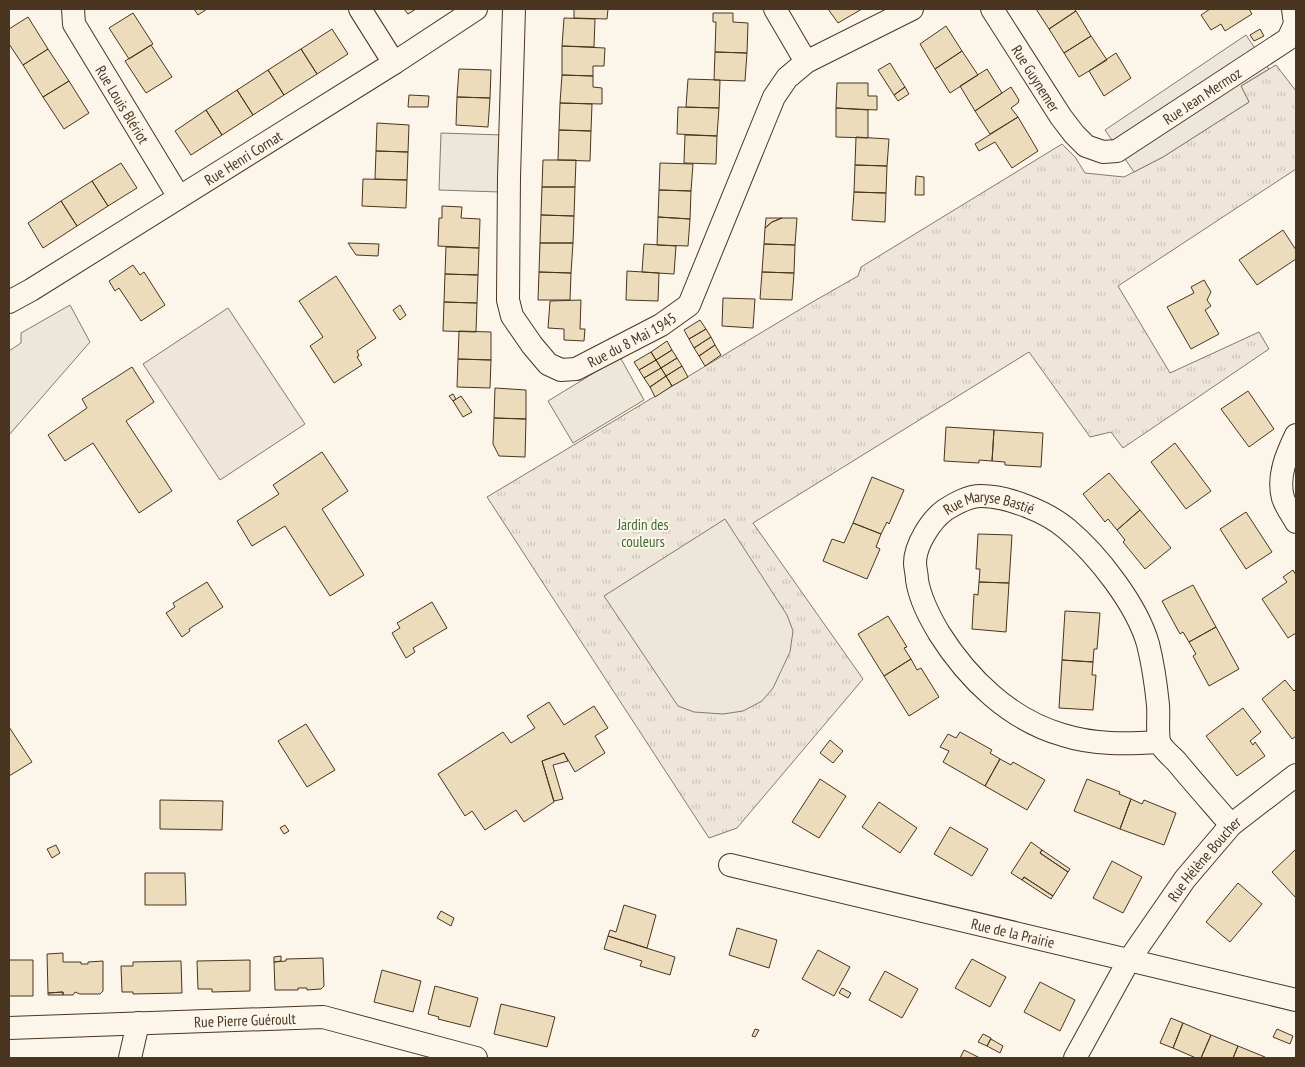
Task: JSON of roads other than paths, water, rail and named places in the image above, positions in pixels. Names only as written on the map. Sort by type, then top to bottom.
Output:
[{"type":"street","name":"Rue Louis Blériot","points":[[73,9],[74,24],[179,197]]},
{"type":"street","points":[[360,9],[394,63]]},
{"type":"street","name":"Rue Henri Cornat","points":[[9,302],[394,63],[476,9]]},
{"type":"street","name":"Rue du 8 Mai 1945","points":[[514,9],[509,177],[508,300],[512,316],[532,345],[548,364],[561,370],[576,369],[661,325],[689,305],[774,97],[787,78],[806,62],[912,9]]},
{"type":"street","points":[[775,9],[806,62]]},
{"type":"street","name":"Rue Guynemer","points":[[992,9],[1061,117],[1086,146]]},
{"type":"street","name":"Rue Jean Mermoz","points":[[1086,146],[1103,152],[1117,151],[1288,39],[1295,24],[1293,9]]},
{"type":"street","points":[[1296,435],[1288,453],[1281,478],[1283,499],[1296,522]]},
{"type":"street","name":"Rue Maryse Bastié","points":[[980,496],[1005,499],[1038,512],[1066,528],[1092,554],[1120,590],[1136,615],[1148,643],[1156,683],[1160,742],[1127,744],[1089,742],[1062,735],[1035,725],[1013,712],[973,677],[953,655],[930,617],[919,592],[915,561],[922,539],[936,516],[958,501],[980,496]]},
{"type":"street","points":[[1160,742],[1231,825]]},
{"type":"street","name":"Rue Hélène Boucher","points":[[1075,1058],[1129,960],[1185,879],[1231,825],[1296,775]]},
{"type":"street","name":"Rue de la Prairie","points":[[730,865],[1296,1000]]},
{"type":"street","name":"Rue Pierre Guéroult","points":[[9,1028],[322,1017],[476,1058]]},
{"type":"street","points":[[130,1058],[138,1023]]},
{"type":"park label","name":"Jardin des couleurs","points":[[643,532]]}]
